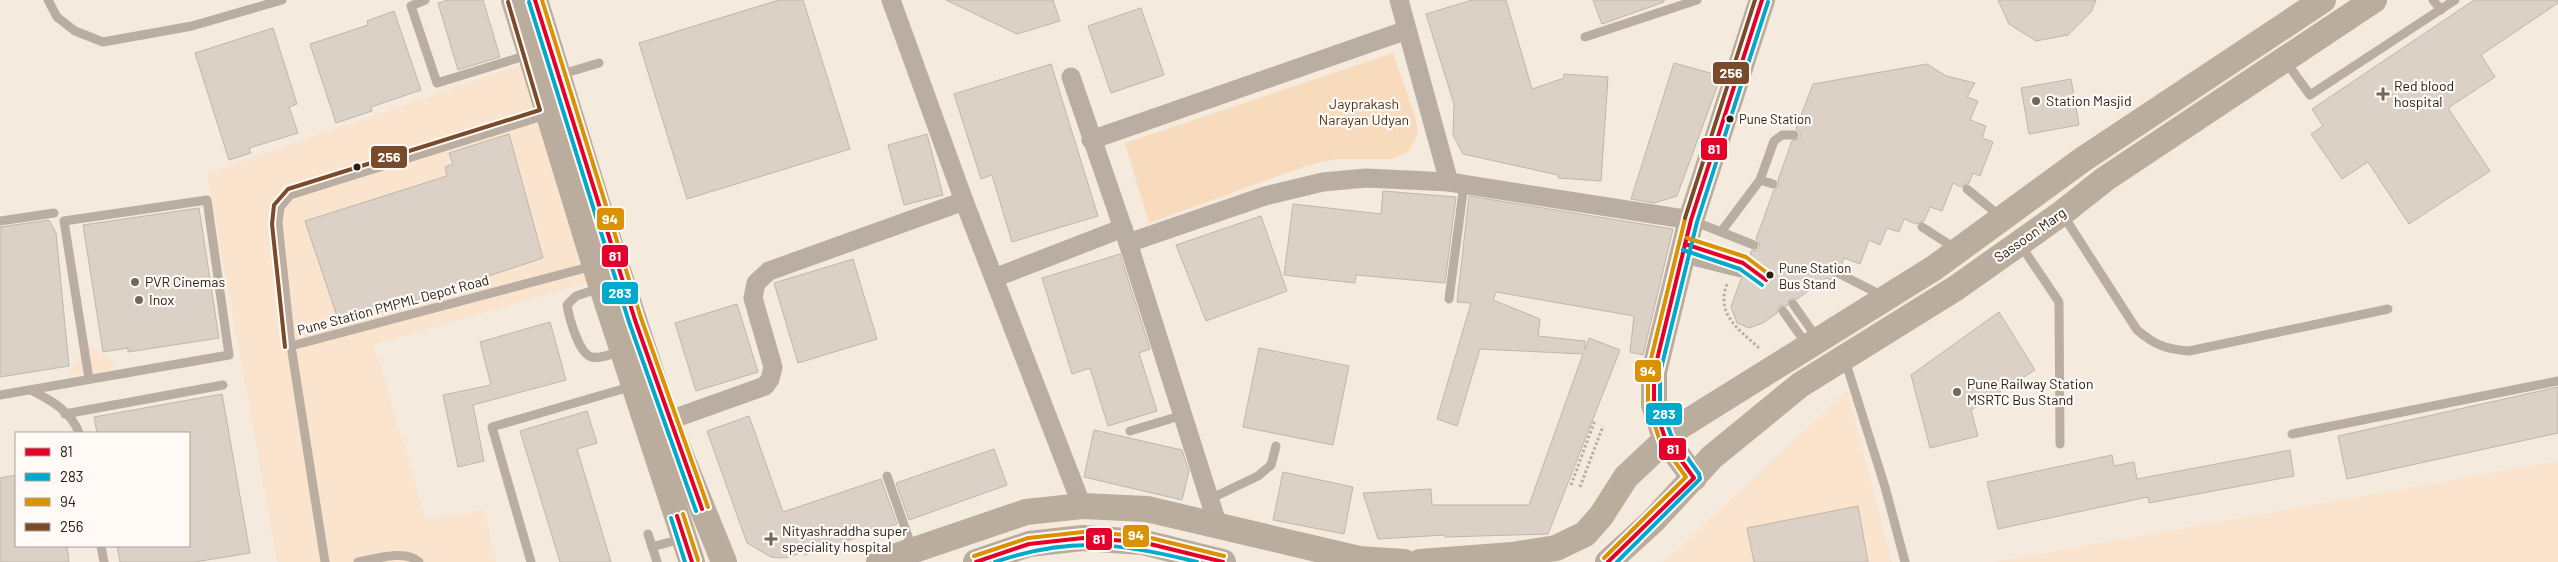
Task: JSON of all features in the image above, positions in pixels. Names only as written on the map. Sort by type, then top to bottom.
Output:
[{"type":"main road","points":[[514,0],[530,54],[558,111],[604,271],[622,350],[688,550]]},
{"type":"main road","points":[[535,0],[558,75],[558,111]]},
{"type":"main road","points":[[1694,478],[1665,438],[1654,405],[1654,372],[1686,241],[1762,0]]},
{"type":"main road","points":[[1420,562],[1512,555],[1556,548],[1585,534],[1601,516],[1626,477],[1665,438],[1958,251],[2001,217],[2082,160],[2323,0]]},
{"type":"main road","name":"Sassoon Marg","points":[[1608,562],[1694,478],[1712,457],[1800,385],[1956,288],[2062,213],[2105,179],[2374,0]]},
{"type":"main road","points":[[604,271],[668,420],[724,562]]},
{"type":"main road","points":[[879,562],[1026,512],[1082,506],[1147,509],[1359,559],[1404,562]]},
{"type":"main road","points":[[976,562],[1029,544],[1083,538],[1142,542],[1217,561]]},
{"type":"street","points":[[891,0],[964,201],[1082,506]]},
{"type":"street","points":[[1398,0],[1457,183]]},
{"type":"street","points":[[1091,140],[1407,30]]},
{"type":"street","points":[[1071,77],[1125,235],[1218,526]]},
{"type":"street","points":[[994,278],[1125,235],[1265,196],[1323,182],[1366,178],[1457,183],[1686,241]]},
{"type":"street","points":[[668,420],[765,386],[770,379],[773,367],[753,298],[756,283],[770,271],[964,201]]},
{"type":"lane","points":[[48,0],[57,17],[75,31],[103,42],[192,26],[282,0]]},
{"type":"lane","points":[[426,0],[412,6],[437,83],[530,54]]},
{"type":"lane","points":[[1585,37],[1697,0]]},
{"type":"lane","points":[[2433,0],[2440,10]]},
{"type":"lane","points":[[2284,60],[2310,95],[2455,0]]},
{"type":"lane","points":[[558,75],[600,63]]},
{"type":"lane","name":"Pune Station PMPML Depot Road","points":[[558,111],[290,196],[280,207],[278,223],[291,346],[604,271]]},
{"type":"lane","points":[[1721,232],[1760,180],[1774,141],[1782,135],[1794,135]]},
{"type":"lane","points":[[1760,180],[1773,184]]},
{"type":"lane","points":[[1449,299],[1457,183]]},
{"type":"lane","points":[[1967,189],[2001,217]]},
{"type":"lane","points":[[0,395],[229,355],[207,200],[64,221],[89,379]]},
{"type":"lane","points":[[0,221],[54,212]]},
{"type":"lane","points":[[2062,213],[2137,330],[2153,343],[2170,349],[2188,352],[2388,309]]},
{"type":"lane","points":[[1922,226],[1958,251]]},
{"type":"lane","points":[[1686,241],[1721,232],[1754,245]]},
{"type":"lane","points":[[1686,241],[1743,263]]},
{"type":"lane","points":[[1686,241],[1736,272]]},
{"type":"lane","points":[[2019,242],[2059,302],[2060,444]]},
{"type":"lane","points":[[604,271],[570,300],[568,305],[570,318],[583,352],[588,356],[600,357],[622,350]]},
{"type":"lane","points":[[1838,273],[1886,298]]},
{"type":"lane","points":[[1792,304],[1813,342]]},
{"type":"lane","points":[[1783,311],[1813,342]]},
{"type":"lane","points":[[291,346],[325,562]]},
{"type":"lane","points":[[1844,358],[1885,487],[1905,562]]},
{"type":"lane","points":[[2292,434],[2558,381]]},
{"type":"lane","points":[[66,414],[223,385]]},
{"type":"lane","points":[[531,562],[492,427],[635,386]]},
{"type":"lane","points":[[31,390],[58,405],[76,426],[78,432]]},
{"type":"lane","points":[[1130,431],[1183,414]]},
{"type":"lane","points":[[1210,499],[1258,476],[1270,465],[1276,446]]},
{"type":"lane","points":[[887,476],[913,550]]},
{"type":"lane","points":[[648,534],[657,562]]},
{"type":"lane","points":[[101,547],[104,562]]},
{"type":"lane","points":[[652,547],[688,550]]},
{"type":"lane","points":[[358,562],[396,556],[410,557],[420,562]]},
{"type":"path","points":[[1736,272],[1722,296],[1727,317],[1776,366]]},
{"type":"path","points":[[1571,485],[1595,420]]},
{"type":"path","points":[[1580,487],[1603,426]]},
{"type":"shaded area","points":[[526,63],[593,281],[374,345],[426,519],[484,510],[496,562],[277,562],[207,173]]},
{"type":"shaded area","points":[[89,345],[116,364],[106,372],[67,375]]},
{"type":"shaded area","points":[[1847,390],[1892,562],[1663,562],[1678,549]]},
{"type":"shaded area","points":[[2558,461],[2558,562],[1995,562]]},
{"type":"green space","name":"Jayprakash Narayan Udyan","points":[[1393,53],[1415,116],[1418,133],[1409,151],[1392,159],[1335,159],[1306,166],[1149,223],[1125,143]]},
{"type":"building","points":[[448,0],[483,0],[500,57],[458,70],[438,3]]},
{"type":"building","points":[[779,0],[803,0],[850,149],[687,199],[639,43]]},
{"type":"building","points":[[946,0],[1053,0],[1060,21],[1017,34]]},
{"type":"building","points":[[1472,0],[1506,0],[1532,89],[1564,78],[1564,74],[1608,77],[1601,181],[1558,178],[1558,175],[1463,154],[1453,135],[1454,104],[1426,14]]},
{"type":"building","points":[[1593,0],[1664,0],[1664,2],[1602,24]]},
{"type":"building","points":[[1998,0],[2096,0],[2091,12],[2068,35],[2036,41],[2009,24]]},
{"type":"building","points":[[2474,0],[2558,0],[2558,3],[2481,55],[2495,77],[2448,108],[2490,171],[2409,224],[2368,162],[2342,179],[2311,134],[2323,126],[2312,109]]},
{"type":"building","points":[[1141,8],[1164,75],[1111,93],[1088,26]]},
{"type":"building","points":[[394,11],[421,90],[371,107],[372,111],[336,123],[310,44],[368,25],[367,21]]},
{"type":"building","points":[[273,28],[297,104],[289,107],[298,133],[249,148],[251,153],[229,160],[195,53]]},
{"type":"building","points":[[1674,63],[1721,76],[1677,196],[1654,203],[1631,199]]},
{"type":"building","points":[[1051,64],[1098,216],[1012,242],[992,175],[981,179],[954,94]]},
{"type":"building","points":[[1927,64],[1946,76],[1975,83],[1967,97],[1978,101],[1970,120],[1986,126],[1982,138],[1993,142],[1980,176],[1973,173],[1969,183],[1961,187],[1953,183],[1942,211],[1930,207],[1924,221],[1916,224],[1904,219],[1899,232],[1887,228],[1880,245],[1869,240],[1860,264],[1844,258],[1841,267],[1833,270],[1835,281],[1826,278],[1797,299],[1790,299],[1787,306],[1779,306],[1777,313],[1763,323],[1749,328],[1737,323],[1731,307],[1741,279],[1746,275],[1745,269],[1749,265],[1751,251],[1757,250],[1760,247],[1756,239],[1774,190],[1779,186],[1778,180],[1792,141],[1800,138],[1800,132],[1796,129],[1813,84]]},
{"type":"building","points":[[2071,79],[2079,125],[2029,134],[2021,88]]},
{"type":"building","points":[[509,134],[543,258],[340,325],[305,221],[447,176],[445,167],[453,164],[449,153]]},
{"type":"building","points":[[927,134],[943,195],[904,205],[888,145]]},
{"type":"building","points":[[1383,191],[1456,197],[1445,283],[1356,275],[1355,283],[1284,275],[1293,204],[1381,214]]},
{"type":"building","points":[[1469,196],[1673,229],[1643,355],[1630,352],[1634,316],[1496,292],[1493,300],[1540,319],[1538,336],[1585,341],[1585,350],[1589,338],[1620,350],[1548,534],[1445,537],[1445,535],[1378,539],[1363,493],[1431,489],[1432,505],[1529,505],[1583,354],[1480,349],[1457,426],[1437,419],[1471,303],[1457,302]]},
{"type":"building","points":[[199,208],[219,338],[128,352],[128,348],[103,352],[83,225]]},
{"type":"building","points":[[1261,216],[1287,291],[1206,321],[1176,245]]},
{"type":"building","points":[[49,220],[56,233],[69,366],[0,377],[0,227]]},
{"type":"building","points":[[1120,254],[1150,349],[1139,353],[1157,411],[1108,426],[1090,368],[1072,374],[1042,278]]},
{"type":"building","points":[[853,259],[877,339],[798,363],[774,283]]},
{"type":"building","points":[[737,304],[758,372],[696,391],[675,323]]},
{"type":"building","name":"Pune Railway Station MSRTC Bus Stand","points":[[1999,312],[2035,370],[1971,410],[1978,436],[1930,448],[1911,375]]},
{"type":"building","points":[[550,322],[566,380],[473,405],[484,461],[458,467],[443,395],[491,385],[480,342]]},
{"type":"building","points":[[1259,348],[1349,366],[1333,445],[1243,427]]},
{"type":"building","points":[[2558,387],[2558,433],[2347,479],[2338,436]]},
{"type":"building","points":[[222,394],[250,553],[195,562],[120,562],[117,547],[190,547],[190,432],[97,432],[94,417]]},
{"type":"building","points":[[587,411],[597,443],[577,449],[611,562],[560,562],[520,431]]},
{"type":"building","points":[[749,416],[783,512],[881,479],[897,524],[805,555],[804,552],[785,558],[771,557],[747,543],[707,431]]},
{"type":"building","points":[[1094,430],[1182,450],[1189,471],[1182,500],[1084,477]]},
{"type":"building","points":[[994,449],[1007,485],[909,520],[896,483]]},
{"type":"building","points":[[2290,450],[2294,476],[2149,503],[2148,497],[1998,529],[1987,482],[2112,455],[2114,466],[2134,462],[2137,479]]},
{"type":"building","points":[[1283,472],[1353,487],[1344,534],[1273,520]]},
{"type":"building","points":[[15,475],[15,547],[67,547],[69,562],[0,562],[0,478]]},
{"type":"building","points":[[1858,506],[1868,562],[1754,562],[1747,528]]},
{"type":"transit line","name":"81","points":[[535,0],[635,320],[702,509]]},
{"type":"transit line","name":"94","points":[[542,0],[641,318],[708,507]]},
{"type":"transit line","name":"256","points":[[1685,218],[1755,0]]},
{"type":"transit line","name":"81","points":[[1608,562],[1694,478],[1665,438],[1654,405],[1654,372],[1691,220],[1762,0]]},
{"type":"transit line","name":"256","points":[[285,347],[272,224],[274,205],[288,189],[540,110],[508,2]]},
{"type":"transit line","name":"283","points":[[529,2],[629,322],[696,511]]},
{"type":"transit line","name":"283","points":[[1617,562],[1700,479],[1699,474],[1671,435],[1660,404],[1660,373],[1697,222],[1768,2]]},
{"type":"transit line","name":"94","points":[[1604,558],[1686,477],[1660,441],[1648,405],[1648,371],[1685,219]]},
{"type":"transit line","name":"94","points":[[1687,238],[1746,257],[1770,275]]},
{"type":"transit line","name":"81","points":[[1685,244],[1743,263],[1766,280]]},
{"type":"transit line","name":"283","points":[[1683,250],[1740,269],[1762,285]]},
{"type":"transit line","name":"94","points":[[683,514],[698,560]]},
{"type":"transit line","name":"81","points":[[677,516],[692,562]]},
{"type":"transit line","name":"283","points":[[671,518],[685,562]]},
{"type":"transit line","name":"94","points":[[974,556],[1028,538],[1083,532],[1143,536],[1224,556]]},
{"type":"transit line","name":"81","points":[[976,562],[1029,544],[1083,538],[1142,542],[1223,562]]},
{"type":"transit line","name":"283","points":[[995,562],[1048,548],[1096,545],[1144,550],[1197,562]]},
{"type":"place","name":"Red blood hospital","points":[[2383,94]]},
{"type":"place","name":"Station Masjid","points":[[2036,101]]},
{"type":"place","name":"Pune Station","points":[[1730,119]]},
{"type":"place","name":"Pune Station Bus Stand","points":[[1770,275]]},
{"type":"place","name":"PVR Cinemas","points":[[135,282]]},
{"type":"place","name":"Inox","points":[[139,300]]},
{"type":"place","name":"Pune Railway Station MSRTC Bus Stand","points":[[1957,392]]},
{"type":"place","name":"Nityashraddha super speciality hospital","points":[[771,539]]}]
